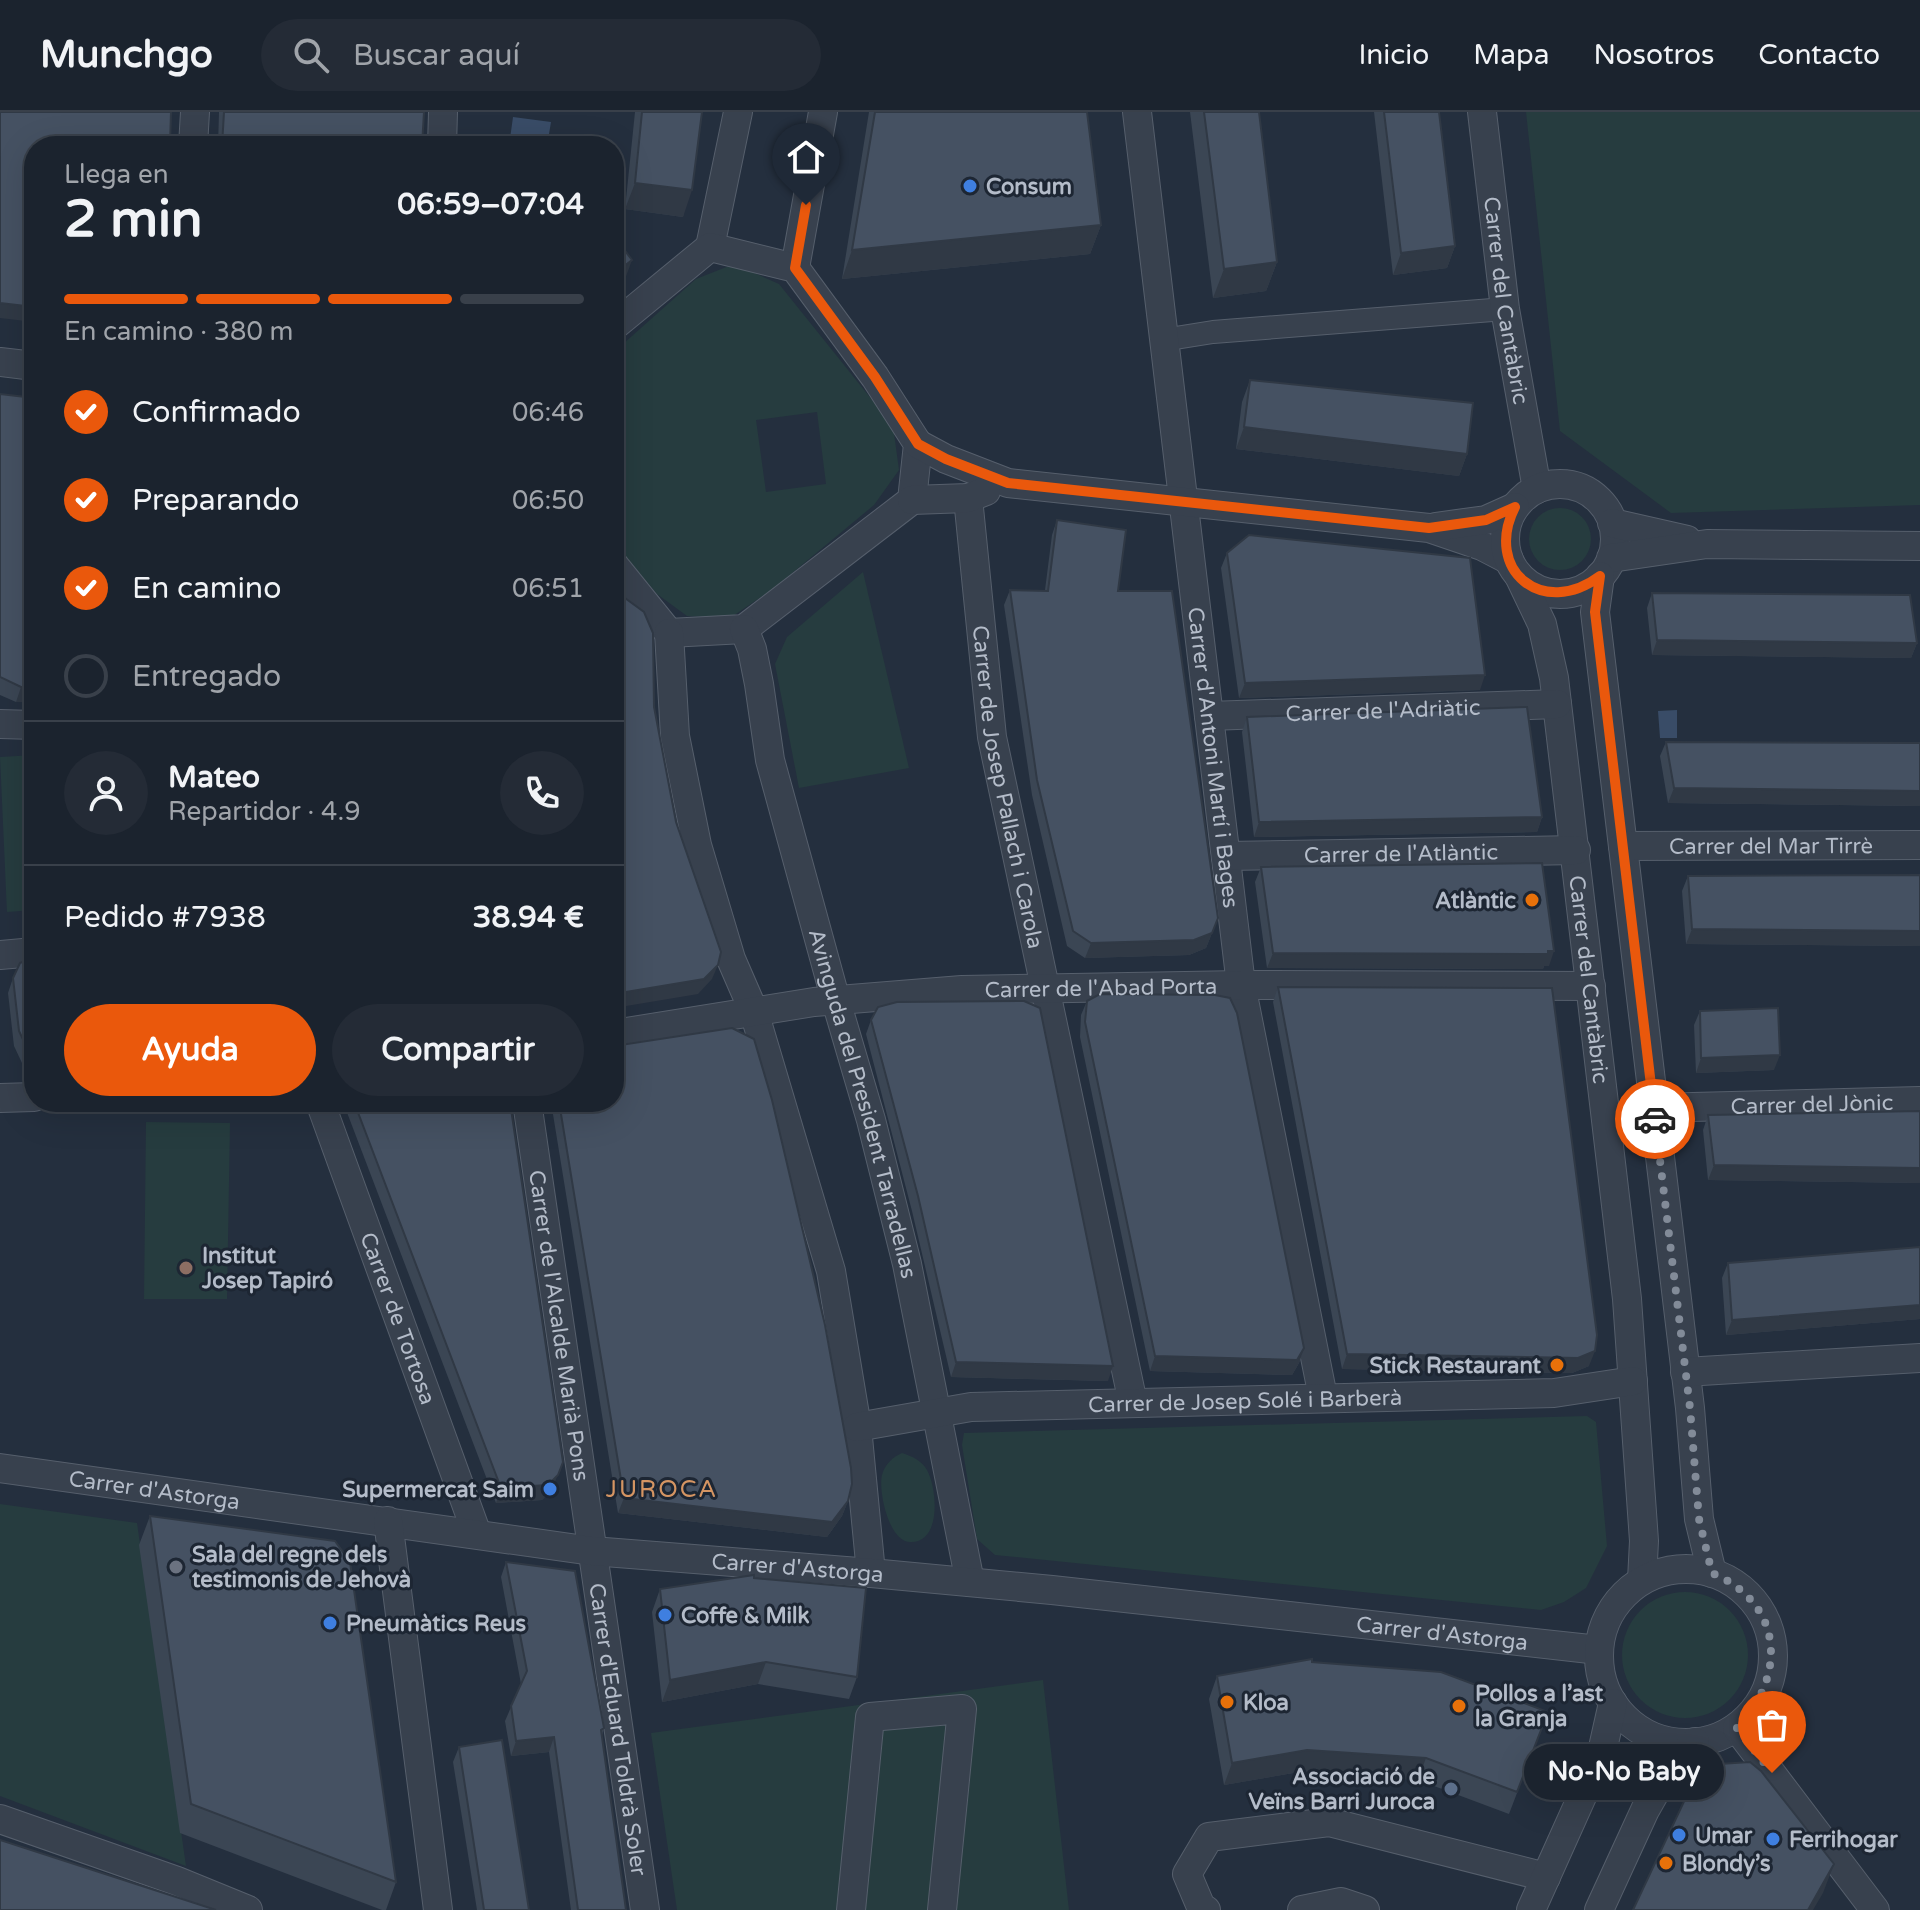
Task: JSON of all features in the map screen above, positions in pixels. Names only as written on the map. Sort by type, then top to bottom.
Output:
[{"type":"street","points":[[194,136],[195,112]]},
{"type":"street","points":[[442,136],[443,112]]},
{"type":"street","points":[[624,318],[710,247],[738,112]]},
{"type":"street","points":[[795,268],[823,112]]},
{"type":"street","name":"Carrer d'Antoni Martí i Bages","points":[[1137,112],[1241,985],[1323,1397]]},
{"type":"street","name":"Carrer del Cantàbric","points":[[1482,112],[1505,309],[1537,489]]},
{"type":"street","points":[[710,247],[795,268],[875,377],[918,444],[946,459],[1008,483],[1429,528],[1482,546],[1539,590],[1561,594],[1586,587],[1606,567],[1707,544]]},
{"type":"street","points":[[1163,340],[1213,332],[1505,309]]},
{"type":"street","points":[[0,362],[24,365]]},
{"type":"street","points":[[912,500],[918,444]]},
{"type":"street","points":[[669,633],[744,629],[912,500],[968,498],[1008,483]]},
{"type":"street","points":[[1429,528],[1486,520],[1515,507],[1537,489],[1561,484],[1586,491],[1607,511],[1612,523],[1614,545],[1595,612],[1685,1372],[1699,1519],[1712,1573]]},
{"type":"street","name":"Carrer de Josep Pallach i Carola","points":[[968,498],[992,737],[1133,1403]]},
{"type":"street","points":[[1514,568],[1505,536],[1515,507]]},
{"type":"street","points":[[1612,523],[1707,544],[1920,546]]},
{"type":"street","name":"Carrer del Cantàbric","points":[[1514,568],[1542,624],[1557,704],[1576,850],[1627,1299],[1644,1541],[1642,1580]]},
{"type":"street","points":[[624,577],[669,633],[675,736],[697,845],[731,959],[754,1012],[831,1271],[857,1427],[871,1573]]},
{"type":"street","name":"Avinguda del President Tarradellas","points":[[744,629],[752,649],[759,684],[770,760],[871,1120],[907,1264],[970,1582]]},
{"type":"street","name":"Carrer de l'Adriàtic","points":[[1209,716],[1557,704]]},
{"type":"street","points":[[0,724],[24,725]]},
{"type":"street","name":"Carrer del Mar Tirrè","points":[[1623,846],[1920,845]]},
{"type":"street","name":"Carrer de l'Atlàntic","points":[[1227,856],[1576,850]]},
{"type":"street","points":[[0,955],[24,953]]},
{"type":"street","name":"Carrer de l'Abad Porta","points":[[624,1032],[836,1001],[962,990],[1241,985],[1591,986]]},
{"type":"street","points":[[0,1098],[24,1097]]},
{"type":"street","name":"Carrer del Jònic","points":[[1654,1108],[1920,1101]]},
{"type":"street","name":"Carrer de Tortosa","points":[[324,1112],[477,1534]]},
{"type":"street","name":"Carrer de l'Alcalde Marià Pons","points":[[528,1112],[592,1551]]},
{"type":"street","points":[[1685,1372],[1920,1358]]},
{"type":"street","name":"Carrer de Josep Solé i Barberà","points":[[857,1427],[971,1407],[1554,1393],[1633,1381]]},
{"type":"street","name":"Carrer d'Astorga","points":[[0,1468],[592,1551],[970,1582],[1599,1650]]},
{"type":"street","points":[[388,1521],[438,1910]]},
{"type":"street","name":"Carrer d'Eduard Toldrà Soler","points":[[592,1551],[645,1910]]},
{"type":"street","points":[[1669,1570],[1712,1573],[1740,1588],[1765,1620],[1770,1638],[1771,1669],[1762,1696],[1737,1728],[1721,1736],[1679,1742],[1651,1735],[1628,1720],[1613,1703],[1602,1679],[1599,1650],[1602,1631],[1609,1615],[1628,1591],[1642,1580],[1669,1570]]},
{"type":"street","points":[[1531,1910],[1602,1752],[1613,1703]]},
{"type":"street","points":[[851,1910],[870,1717],[962,1709],[942,1910]]},
{"type":"street","points":[[1737,1728],[1875,1910]]},
{"type":"street","points":[[1599,1910],[1645,1810],[1670,1766],[1695,1742]]},
{"type":"street","points":[[0,1819],[177,1881],[248,1910]]},
{"type":"street","points":[[1206,1910],[1201,1907],[1187,1874],[1209,1837],[1329,1822],[1546,1877]]},
{"type":"street","points":[[1302,1910],[1341,1902],[1365,1910]]},
{"type":"green space","points":[[1526,112],[1920,112],[1920,505],[1671,513],[1560,431]]},
{"type":"green space","points":[[734,264],[779,284],[893,426],[899,470],[874,505],[773,589],[730,618],[687,616],[657,594],[624,555],[624,343],[696,279]],"holes":[[[817,412],[826,484],[766,492],[756,420]]]},
{"type":"green space","points":[[1560,508],[1572,510],[1582,517],[1589,527],[1589,551],[1582,561],[1572,568],[1560,570],[1548,568],[1538,561],[1531,551],[1529,539],[1531,527],[1538,517],[1548,510]]},
{"type":"green space","points":[[863,572],[909,768],[799,788],[775,664],[787,637]]},
{"type":"green space","points":[[24,756],[24,911],[7,912],[0,757]]},
{"type":"green space","points":[[146,1122],[230,1123],[227,1299],[144,1299]]},
{"type":"green space","points":[[1587,1416],[1596,1422],[1607,1546],[1586,1588],[1564,1602],[1541,1610],[995,1555],[977,1539],[962,1445],[964,1433]]},
{"type":"green space","points":[[902,1453],[925,1467],[935,1501],[928,1533],[921,1540],[911,1542],[903,1540],[891,1525],[881,1483],[885,1467]]},
{"type":"green space","points":[[0,1504],[137,1523],[186,1866],[0,1796]]},
{"type":"green space","points":[[1685,1592],[1709,1597],[1729,1611],[1743,1631],[1748,1655],[1743,1679],[1729,1699],[1709,1713],[1685,1718],[1661,1713],[1641,1699],[1627,1679],[1622,1655],[1627,1631],[1641,1611],[1661,1597]]},
{"type":"green space","points":[[1043,1680],[1069,1910],[677,1910],[651,1733]]},
{"type":"water","points":[[513,117],[551,122],[549,136],[510,136]]},
{"type":"water","points":[[1677,710],[1677,738],[1660,738],[1658,711]]},
{"type":"building","points":[[0,112],[171,112],[170,136],[24,136],[24,306],[0,303]]},
{"type":"building","points":[[224,112],[424,112],[423,136],[223,136]]},
{"type":"building","points":[[642,112],[702,112],[692,190],[635,183]]},
{"type":"building","name":"Consum","points":[[875,112],[1087,112],[1101,225],[852,250]]},
{"type":"building","points":[[1204,112],[1259,112],[1277,262],[1224,269]]},
{"type":"building","points":[[1384,112],[1439,112],[1455,246],[1401,253]]},
{"type":"building","points":[[624,249],[632,260],[624,266]]},
{"type":"building","points":[[1250,380],[1473,403],[1467,454],[1244,427]]},
{"type":"building","points":[[0,394],[24,397],[24,687],[0,677]]},
{"type":"building","points":[[1057,520],[1126,530],[1118,591],[1172,591],[1218,918],[1212,933],[1194,940],[1091,943],[1073,931],[1037,780],[1010,590],[1048,591]]},
{"type":"building","points":[[1249,535],[1470,558],[1485,675],[1245,683],[1227,553]]},
{"type":"building","points":[[1652,593],[1910,595],[1917,643],[1657,640]]},
{"type":"building","points":[[624,597],[644,612],[653,633],[654,707],[676,822],[721,952],[718,965],[704,979],[624,992]]},
{"type":"building","points":[[1527,707],[1542,817],[1259,822],[1247,717]]},
{"type":"building","points":[[1666,742],[1920,743],[1920,791],[1674,788]]},
{"type":"building","points":[[1542,863],[1554,951],[1548,951],[1548,954],[1273,953],[1261,867]]},
{"type":"building","points":[[1920,875],[1920,931],[1692,929],[1688,876]]},
{"type":"building","points":[[24,961],[24,1042],[19,1031],[13,978]]},
{"type":"building","points":[[1278,987],[1552,988],[1597,1335],[1595,1351],[1578,1358],[1347,1354]]},
{"type":"building","points":[[1100,994],[1215,995],[1230,998],[1237,1013],[1304,1348],[1297,1360],[1155,1356],[1085,1022],[1087,1001]]},
{"type":"building","points":[[1024,1001],[1040,1008],[1113,1366],[956,1362],[918,1196],[871,1020],[878,1007],[897,1002]]},
{"type":"building","points":[[1778,1008],[1780,1055],[1701,1058],[1700,1011]]},
{"type":"building","points":[[732,1028],[754,1039],[772,1100],[825,1325],[851,1468],[852,1484],[848,1501],[832,1522],[624,1498],[561,1112],[624,1112],[624,1044]]},
{"type":"building","points":[[1920,1111],[1920,1168],[1714,1165],[1708,1115]]},
{"type":"building","points":[[358,1112],[511,1112],[563,1462],[558,1475],[548,1485],[501,1488]]},
{"type":"building","points":[[1920,1247],[1920,1305],[1732,1320],[1728,1263]]},
{"type":"building","points":[[150,1516],[335,1541],[350,1562],[396,1882],[191,1804]]},
{"type":"building","points":[[506,1562],[575,1571],[604,1728],[601,1730],[626,1910],[578,1910],[554,1737],[516,1741],[511,1706],[527,1671]]},
{"type":"building","points":[[754,1575],[754,1578],[866,1588],[857,1677],[766,1662],[670,1680],[660,1589]]},
{"type":"building","points":[[1312,1659],[1312,1662],[1441,1672],[1548,1712],[1517,1792],[1426,1758],[1307,1750],[1232,1763],[1217,1676]]},
{"type":"building","points":[[502,1740],[529,1910],[484,1910],[459,1747]]},
{"type":"building","points":[[1750,1762],[1761,1771],[1834,1864],[1808,1910],[1633,1910],[1687,1795],[1719,1764]]},
{"type":"building","points":[[0,1840],[216,1910],[0,1910]]},
{"type":"way so far","points":[[1655,1119],[1690,1408],[1699,1519],[1712,1573],[1740,1588],[1765,1620],[1772,1654],[1771,1669],[1762,1696],[1737,1728],[1772,1773]]},
{"type":"place","name":"Consum","points":[[970,186]]},
{"type":"place","name":"Atlàntic","points":[[1532,900]]},
{"type":"place","name":"Institut Josep Tapiró","points":[[186,1268]]},
{"type":"place","name":"Stick Restaurant","points":[[1557,1365]]},
{"type":"place","name":"Supermercat Saim","points":[[550,1489]]},
{"type":"place","name":"Sala del regne dels testimonis de Jehovà","points":[[176,1567]]},
{"type":"place","name":"Coffe & Milk","points":[[665,1615]]},
{"type":"place","name":"Pneumàtics Reus","points":[[330,1623]]},
{"type":"place","name":"Kloa","points":[[1227,1702]]},
{"type":"place","name":"Pollos a l’ast la Granja","points":[[1459,1706]]},
{"type":"place","name":"No-No Baby","points":[[1772,1773]]},
{"type":"place","name":"Associació de Veïns Barri Juroca","points":[[1451,1789]]},
{"type":"place","name":"Umar","points":[[1679,1835]]},
{"type":"place","name":"Ferrihogar","points":[[1773,1839]]},
{"type":"place","name":"Blondy’s","points":[[1666,1863]]},
{"type":"district","name":"JUROCA","points":[[662,1489]]},
{"type":"route","points":[[806,205],[795,268],[875,377],[918,444],[946,459],[1008,483],[1429,528],[1486,520],[1515,507],[1508,520],[1506,548],[1509,560],[1528,584],[1539,590],[1561,594],[1586,587],[1600,576],[1595,612],[1655,1119]]}]
